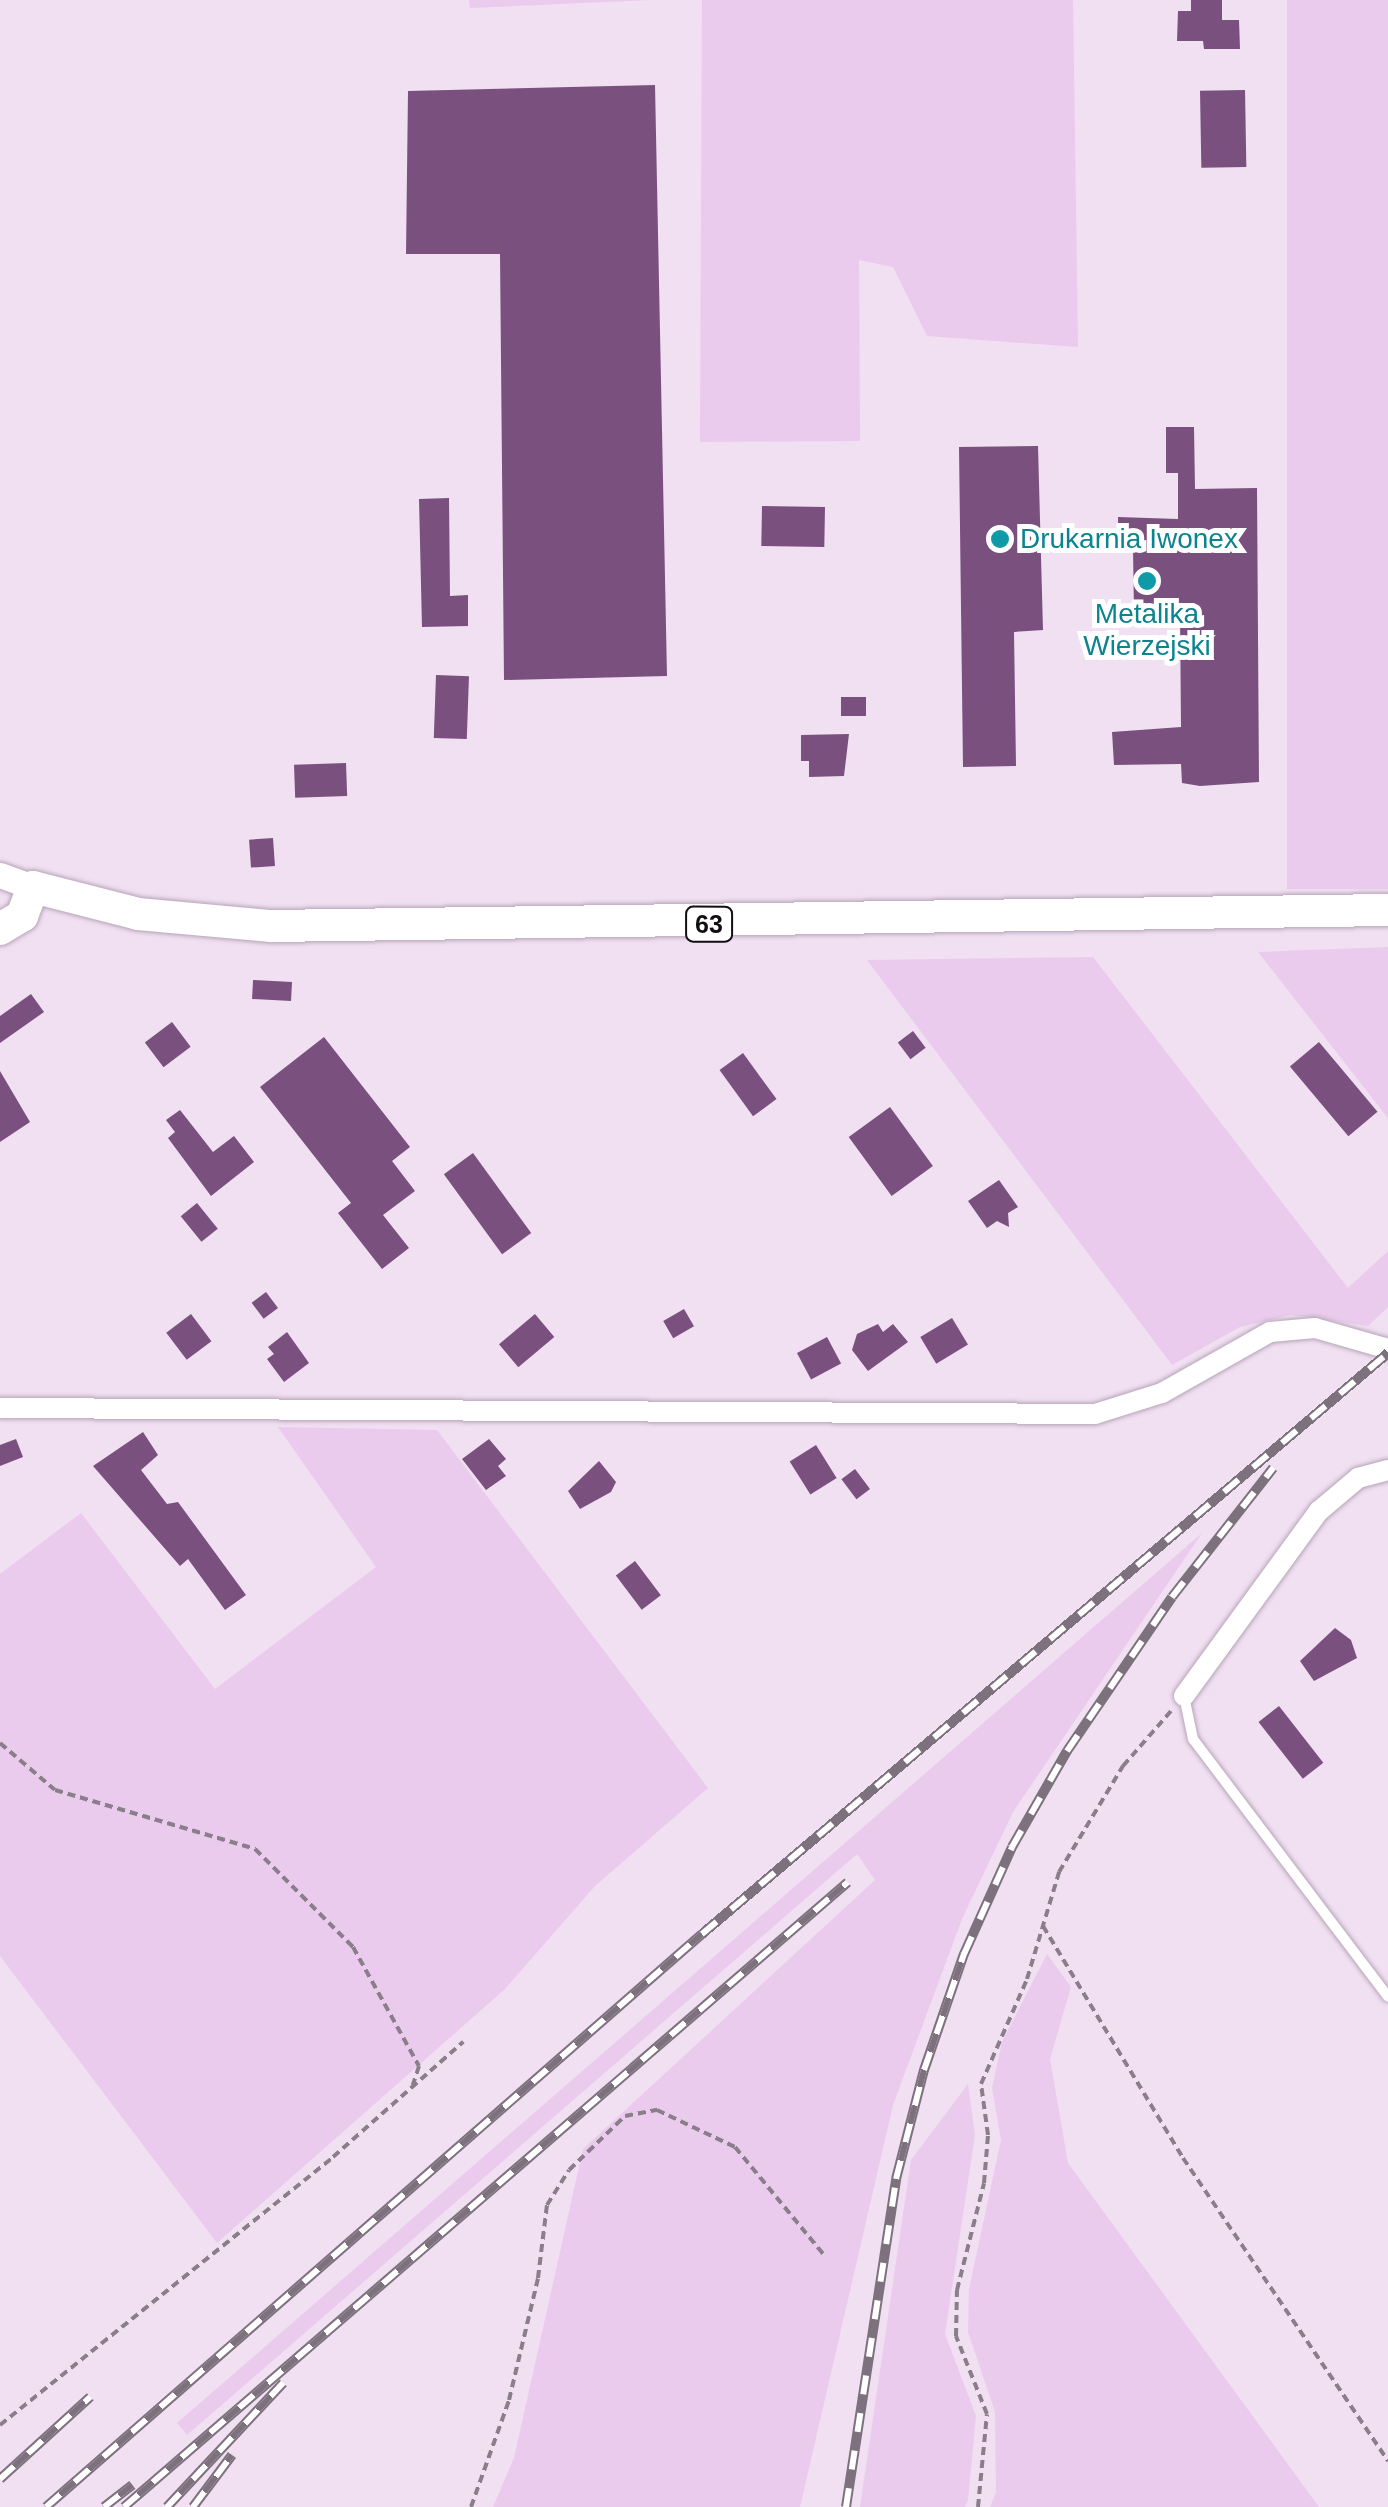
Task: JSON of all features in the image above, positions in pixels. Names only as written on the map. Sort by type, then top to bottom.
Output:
[{"type":"main road","name":"63","points":[[33,887],[138,914],[271,926],[1388,910]]},
{"type":"main road","points":[[0,929],[22,916],[33,887]]},
{"type":"street","points":[[0,875],[33,887]]},
{"type":"street","points":[[0,1408],[1094,1414],[1138,1404],[1270,1332],[1315,1328],[1388,1348]]},
{"type":"street","points":[[1184,1696],[1318,1512],[1358,1478],[1388,1470]]},
{"type":"lane","points":[[1184,1696],[1193,1738],[1388,1997]]},
{"type":"path","points":[[978,2507],[988,2414],[956,2336],[957,2290],[984,2183],[981,2084],[1060,1872],[1123,1766],[1184,1696]]},
{"type":"path","points":[[0,1743],[55,1790],[255,1849],[352,1948],[418,2066],[412,2087]]},
{"type":"path","points":[[1043,1926],[1183,2158],[1388,2461]]},
{"type":"path","points":[[0,2426],[463,2042]]},
{"type":"path","points":[[470,2507],[509,2400],[538,2278],[547,2205],[569,2170],[624,2116],[657,2110],[735,2147],[824,2255]]},
{"type":"shaded area","points":[[469,0],[651,0],[470,8]]},
{"type":"shaded area","points":[[702,0],[1073,0],[1078,347],[927,336],[893,267],[859,260],[860,441],[700,442]]},
{"type":"shaded area","points":[[1287,0],[1388,0],[1388,889],[1287,889]]},
{"type":"shaded area","points":[[1388,947],[1388,1118],[1258,952]]},
{"type":"shaded area","points":[[1093,957],[1348,1288],[1388,1251],[1388,1307],[1368,1326],[1291,1315],[1240,1327],[1172,1365],[867,960]]},
{"type":"shaded area","points":[[278,1427],[437,1430],[708,1788],[595,1886],[505,1989],[217,2243],[0,1956],[0,1574],[81,1513],[215,1689],[376,1567]]},
{"type":"shaded area","points":[[1202,1533],[1013,1812],[962,1919],[893,2105],[800,2507],[493,2507],[514,2458],[583,2149],[875,1880],[857,1854],[187,2435],[177,2423]]},
{"type":"shaded area","points":[[1047,1954],[1071,1987],[1050,2059],[1068,2163],[1319,2507],[990,2507],[996,2492],[995,2412],[968,2332],[969,2289],[1001,2140],[992,2088],[1002,2042]]},
{"type":"shaded area","points":[[968,2084],[975,2135],[945,2334],[976,2416],[968,2500],[965,2507],[860,2507],[911,2160]]},
{"type":"building","points":[[1191,0],[1222,0],[1222,20],[1239,20],[1240,49],[1204,49],[1203,41],[1177,41],[1178,11],[1191,11]]},
{"type":"building","points":[[655,85],[667,676],[504,680],[500,254],[406,254],[408,91]]},
{"type":"building","points":[[1245,90],[1246,167],[1201,168],[1200,91]]},
{"type":"building","points":[[1166,427],[1194,427],[1195,489],[1257,488],[1259,782],[1200,786],[1182,783],[1181,764],[1114,765],[1112,732],[1181,727],[1180,612],[1134,613],[1133,549],[1118,549],[1118,517],[1178,519],[1178,473],[1166,473]]},
{"type":"building","name":"Drukarnia Iwonex","points":[[1038,446],[1043,630],[1014,632],[1016,766],[963,767],[959,447]]},
{"type":"building","points":[[449,498],[450,596],[468,595],[468,626],[422,627],[419,499]]},
{"type":"building","points":[[762,506],[825,507],[824,547],[761,546]]},
{"type":"building","points":[[436,675],[469,676],[467,739],[434,738]]},
{"type":"building","points":[[841,697],[866,697],[866,716],[841,716]]},
{"type":"building","points":[[849,734],[844,776],[809,777],[809,761],[801,761],[801,735]]},
{"type":"building","points":[[346,763],[347,796],[295,798],[294,765]]},
{"type":"building","points":[[273,838],[275,866],[251,868],[249,840]]},
{"type":"building","points":[[253,980],[292,982],[291,1001],[252,999]]},
{"type":"building","points":[[31,994],[44,1012],[0,1043],[0,1016]]},
{"type":"building","points":[[172,1022],[191,1047],[164,1067],[145,1042]]},
{"type":"building","points":[[913,1031],[926,1048],[910,1059],[898,1042]]},
{"type":"building","points":[[324,1037],[410,1147],[392,1161],[415,1191],[383,1215],[409,1248],[382,1269],[338,1213],[351,1203],[260,1087]]},
{"type":"building","points":[[1319,1042],[1377,1112],[1348,1136],[1290,1066]]},
{"type":"building","points":[[743,1053],[777,1099],[753,1116],[720,1070]]},
{"type":"building","points":[[0,1071],[30,1122],[0,1142]]},
{"type":"building","points":[[890,1107],[933,1166],[892,1196],[849,1137]]},
{"type":"building","points":[[180,1110],[213,1152],[234,1136],[254,1162],[211,1196],[168,1138],[175,1132],[166,1120]]},
{"type":"building","points":[[473,1153],[531,1233],[502,1254],[444,1174]]},
{"type":"building","points":[[999,1180],[1018,1207],[1008,1213],[1009,1227],[997,1221],[987,1228],[968,1201]]},
{"type":"building","points":[[197,1203],[218,1229],[201,1242],[181,1216]]},
{"type":"building","points":[[266,1292],[278,1308],[264,1319],[252,1303]]},
{"type":"building","points":[[684,1309],[694,1326],[673,1338],[663,1321]]},
{"type":"building","points":[[191,1314],[211,1341],[187,1360],[166,1333]]},
{"type":"building","points":[[535,1314],[554,1337],[518,1367],[499,1344]]},
{"type":"building","points":[[952,1318],[968,1345],[936,1364],[920,1337]]},
{"type":"building","points":[[878,1324],[883,1332],[893,1324],[908,1342],[868,1371],[852,1350],[857,1334]]},
{"type":"building","points":[[287,1332],[309,1363],[284,1382],[267,1359],[274,1354],[268,1347]]},
{"type":"building","points":[[827,1337],[841,1363],[811,1379],[797,1353]]},
{"type":"building","points":[[143,1432],[158,1455],[141,1470],[167,1504],[178,1502],[246,1595],[225,1610],[188,1559],[180,1566],[93,1466]]},
{"type":"building","points":[[16,1439],[23,1457],[0,1466],[0,1445]]},
{"type":"building","points":[[489,1439],[506,1459],[498,1466],[506,1476],[486,1490],[462,1459]]},
{"type":"building","points":[[816,1445],[837,1478],[810,1495],[790,1461]]},
{"type":"building","points":[[599,1461],[616,1482],[611,1492],[580,1509],[568,1491]]},
{"type":"building","points":[[855,1469],[870,1489],[856,1499],[841,1479]]},
{"type":"building","points":[[635,1561],[661,1595],[642,1610],[616,1575]]},
{"type":"building","points":[[1335,1628],[1351,1640],[1357,1658],[1314,1681],[1300,1661]]},
{"type":"building","points":[[1279,1706],[1323,1763],[1303,1779],[1259,1722]]},
{"type":"railway","points":[[46,2507],[702,1934],[1388,1353]]},
{"type":"railway","points":[[846,2507],[896,2179],[924,2070],[964,1954],[1012,1847],[1067,1751],[1172,1597],[1273,1468]]},
{"type":"railway","points":[[124,2507],[848,1882]]},
{"type":"railway","points":[[167,2507],[283,2383]]},
{"type":"railway","points":[[0,2479],[90,2397]]},
{"type":"railway","points":[[193,2507],[232,2455]]},
{"type":"railway","points":[[104,2507],[132,2485]]},
{"type":"place","name":"Drukarnia Iwonex","points":[[1000,539]]},
{"type":"place","name":"Metalika Wierzejski","points":[[1147,581]]}]
